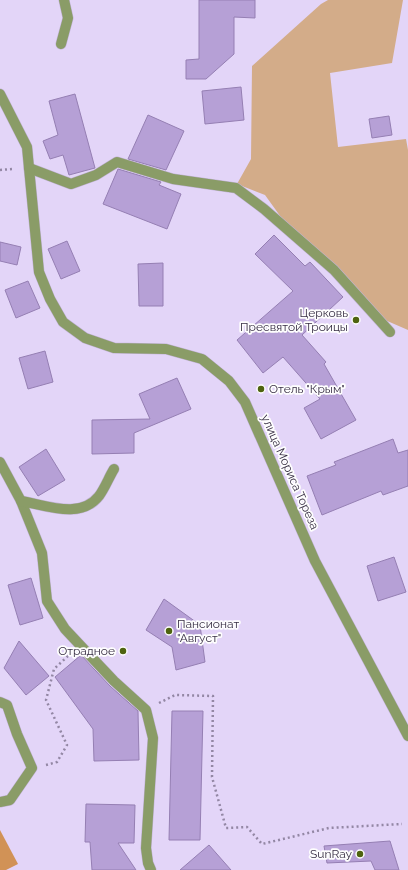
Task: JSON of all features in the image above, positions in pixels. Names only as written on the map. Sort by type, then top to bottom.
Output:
[{"type":"street","points":[[61,44],[68,18],[64,0]]},
{"type":"street","points":[[0,94],[26,147],[29,168],[71,184],[96,176],[117,162],[173,179],[236,188],[264,209],[334,270],[390,332]]},
{"type":"street","name":"улица Мориса Тореза","points":[[29,168],[39,272],[50,299],[63,322],[85,338],[114,348],[166,349],[202,360],[229,381],[245,402],[315,561],[408,736]]},
{"type":"street","points":[[0,462],[21,501],[42,553],[47,601],[65,629],[80,646],[114,681],[146,710],[153,738],[146,848],[148,863],[151,870]]},
{"type":"street","points":[[21,501],[59,509],[76,509],[89,505],[100,496],[114,469]]},
{"type":"street","points":[[0,702],[7,705],[32,768],[10,800],[0,802]]},
{"type":"path","points":[[32,768],[57,762],[67,745],[46,700],[54,669]]},
{"type":"path","points":[[146,710],[175,695],[213,696],[212,777],[226,828],[247,827],[262,844],[329,828],[402,824]]},
{"type":"shaded area","points":[[328,0],[403,0],[392,63],[330,73],[338,147],[406,139],[408,150],[408,330],[378,317],[301,245],[265,195],[237,184],[251,159],[252,66],[321,4]]},
{"type":"shaded area","points":[[0,830],[18,864],[6,870],[0,870]]},
{"type":"building","points":[[199,0],[255,0],[255,18],[234,17],[234,54],[206,79],[186,79],[186,60],[199,59]]},
{"type":"building","points":[[241,87],[244,120],[205,124],[202,91]]},
{"type":"building","points":[[75,94],[95,168],[69,175],[63,155],[50,159],[43,141],[58,135],[49,101]]},
{"type":"building","points":[[148,115],[184,131],[166,170],[128,159]]},
{"type":"building","points":[[389,116],[392,135],[372,138],[369,119]]},
{"type":"building","points":[[118,169],[161,182],[159,185],[181,194],[167,229],[103,204]]},
{"type":"building","points":[[274,235],[305,266],[310,262],[343,297],[302,335],[326,362],[324,364],[356,420],[321,439],[304,408],[320,399],[283,357],[263,373],[237,340],[293,291],[255,254]]},
{"type":"building","points":[[67,241],[80,271],[61,279],[48,249]]},
{"type":"building","points":[[0,242],[21,247],[17,265],[0,261]]},
{"type":"building","points":[[163,263],[163,306],[139,306],[138,264]]},
{"type":"building","points":[[28,281],[40,308],[16,318],[5,290]]},
{"type":"building","points":[[45,351],[53,382],[28,389],[19,358]]},
{"type":"building","points":[[177,378],[191,409],[134,433],[134,453],[92,454],[92,420],[150,419],[139,394]]},
{"type":"building","points":[[393,439],[398,453],[408,450],[408,486],[383,495],[381,491],[322,515],[307,476],[336,465],[334,462]]},
{"type":"building","points":[[46,449],[65,480],[38,496],[19,467]]},
{"type":"building","points":[[394,557],[406,592],[378,601],[367,566]]},
{"type":"building","points":[[31,578],[43,618],[20,625],[8,585]]},
{"type":"building","points":[[164,599],[200,625],[205,662],[176,670],[172,647],[146,630]]},
{"type":"building","points":[[19,641],[49,676],[26,695],[4,668]]},
{"type":"building","points":[[81,655],[110,686],[138,711],[139,760],[94,761],[93,729],[55,677]]},
{"type":"building","points":[[172,711],[203,711],[200,840],[169,840]]},
{"type":"building","points":[[86,804],[135,805],[134,843],[118,843],[136,870],[92,870],[90,842],[85,842]]},
{"type":"building","name":"SunRay","points":[[390,841],[399,870],[375,870],[371,861],[327,863],[324,846]]},
{"type":"building","points":[[209,845],[231,870],[180,870]]},
{"type":"place","name":"Церковь Пресвятой Троицы","points":[[356,320]]},
{"type":"place","name":"Отель \"Крым\"","points":[[261,389]]},
{"type":"place","name":"Пансионат \"Август\"","points":[[169,631]]},
{"type":"place","name":"Отрадное","points":[[123,651]]},
{"type":"place","name":"SunRay","points":[[360,854]]}]
